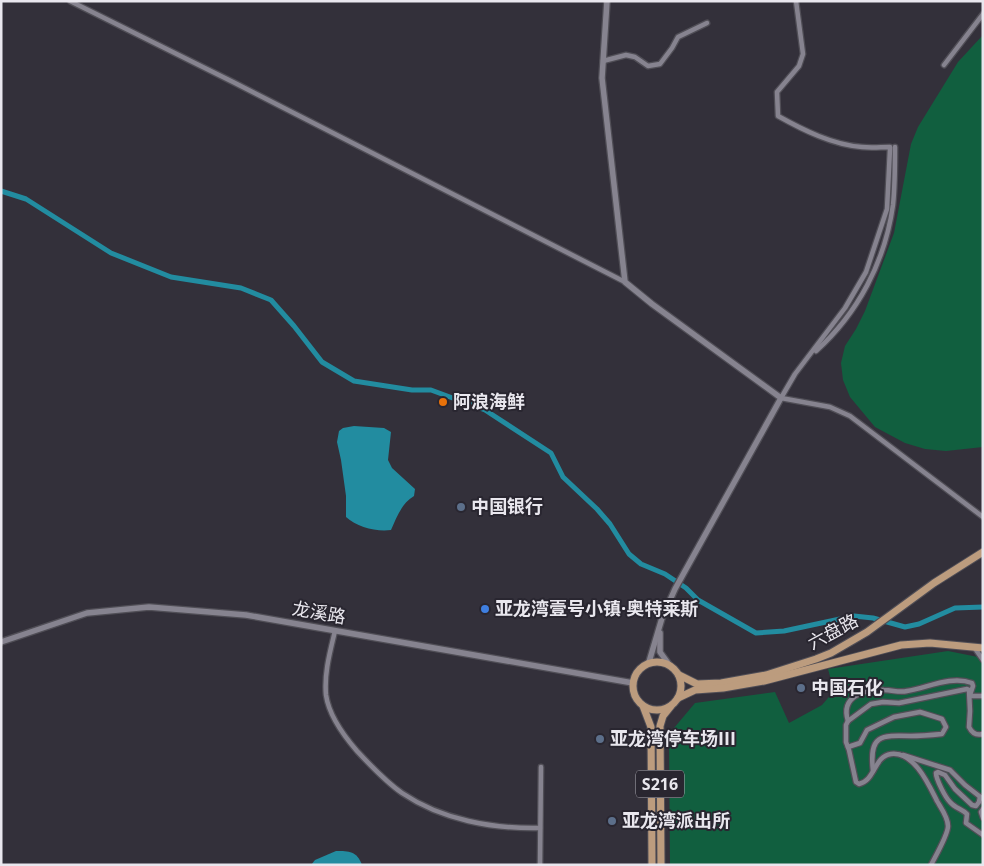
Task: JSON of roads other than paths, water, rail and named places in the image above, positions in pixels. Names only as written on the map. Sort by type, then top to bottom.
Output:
[{"type":"main road","name":"六盘路","points":[[679,675],[692,682],[703,684],[744,680],[798,666],[831,653],[872,628],[934,583],[983,552]]},
{"type":"main road","name":"六盘路","points":[[678,698],[694,690],[723,688],[764,680],[892,646],[920,643],[983,648]]},
{"type":"main road","points":[[633,683],[635,674],[649,662],[658,661],[668,664],[679,675],[682,687],[678,698]]},
{"type":"main road","name":"S216","points":[[633,683],[633,692],[643,706],[650,727],[652,865]]},
{"type":"main road","name":"S216","points":[[661,865],[660,726],[663,716],[678,698]]},
{"type":"main road","points":[[643,706],[652,710],[662,710],[671,706]]},
{"type":"street","points":[[70,1],[250,90],[625,282],[781,398],[830,407],[850,416],[983,517]]},
{"type":"street","points":[[607,1],[603,61],[605,102],[625,282]]},
{"type":"street","points":[[796,1],[804,54],[799,66],[777,92],[778,116],[834,141],[861,147],[893,147]]},
{"type":"street","points":[[944,65],[983,14]]},
{"type":"street","points":[[603,61],[626,55],[635,57],[648,66],[660,64],[678,37],[707,23]]},
{"type":"street","points":[[806,360],[828,340],[852,310],[868,285],[878,262],[893,206],[893,147]]},
{"type":"street","points":[[649,662],[662,618],[676,589],[781,398],[806,360],[845,308],[866,272],[887,209],[893,147]]},
{"type":"street","name":"龙溪路","points":[[1,642],[87,613],[149,607],[246,615],[633,683]]},
{"type":"street","points":[[662,618],[659,647],[662,656],[668,664]]},
{"type":"street","points":[[334,631],[325,674],[326,697],[334,718],[347,739],[364,758],[401,793],[427,807],[479,824],[517,829],[540,828]]},
{"type":"street","points":[[974,647],[983,660]]},
{"type":"street","points":[[848,721],[846,714],[851,700],[860,693],[873,690],[887,690],[897,693],[962,680],[972,683],[973,686],[970,695],[969,727],[971,732],[983,734]]},
{"type":"street","points":[[970,695],[969,690],[964,689],[899,703],[883,702],[871,704],[848,721],[845,731],[846,742],[856,782],[859,784],[863,783],[882,757],[889,754],[896,754],[950,770],[964,785],[981,798],[976,806],[972,806],[954,788],[945,775],[938,772],[936,773],[936,778],[950,802],[967,814],[966,823],[983,835]]},
{"type":"street","points":[[970,695],[983,696]]},
{"type":"street","points":[[848,747],[860,743],[867,730],[894,717],[920,712],[942,719],[946,727],[942,734],[889,735],[880,739],[873,746],[873,771]]},
{"type":"street","points":[[896,754],[918,767],[947,819],[948,828],[932,865]]},
{"type":"street","points":[[540,865],[541,767]]},
{"type":"street","points":[[983,808],[981,812],[983,818]]},
{"type":"water","points":[[354,426],[384,428],[391,432],[388,460],[392,468],[415,489],[414,496],[403,507],[391,530],[367,528],[350,521],[346,517],[346,496],[337,442],[339,431],[343,428]]},
{"type":"water","points":[[336,851],[355,854],[362,865],[311,865],[315,860]]},
{"type":"waterway","points":[[1,191],[26,199],[111,253],[171,277],[241,288],[271,300],[322,362],[354,381],[412,390],[431,390],[485,410],[551,453],[563,477],[597,509],[610,524],[629,554],[641,564],[665,574],[686,588],[698,600],[756,633],[784,631],[854,616],[873,618],[905,627],[919,624],[955,608],[983,607]]},
{"type":"place","name":"阿浪海鲜","points":[[443,402]]},
{"type":"place","name":"中国银行","points":[[461,507]]},
{"type":"place","name":"亚龙湾壹号小镇·奥特莱斯","points":[[485,609]]},
{"type":"place","name":"中国石化","points":[[801,688]]},
{"type":"place","name":"亚龙湾停车场III","points":[[600,739]]},
{"type":"place","name":"亚龙湾派出所","points":[[612,821]]}]
